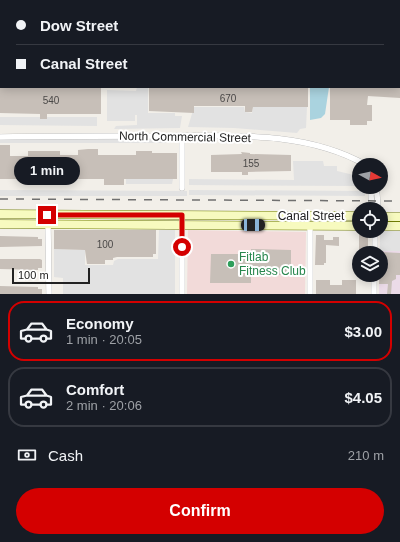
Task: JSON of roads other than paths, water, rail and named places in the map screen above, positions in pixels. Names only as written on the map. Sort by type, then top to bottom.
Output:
[{"type":"street","name":"North Commercial Street","points":[[0,137],[182,136],[262,138],[300,141],[331,149],[352,159]]},
{"type":"street","points":[[182,136],[182,188]]},
{"type":"street","name":"Canal Street","points":[[0,214],[352,216]]},
{"type":"street","points":[[182,215],[182,294]]},
{"type":"street","points":[[388,217],[400,217]]},
{"type":"street","name":"Canal Street","points":[[0,224],[352,226]]},
{"type":"street","points":[[48,224],[49,294]]},
{"type":"street","points":[[310,225],[310,294]]},
{"type":"street","points":[[388,226],[400,226]]},
{"type":"street","points":[[374,282],[374,294]]},
{"type":"water","points":[[310,88],[329,88],[325,114],[321,118],[310,120]]},
{"type":"railway","points":[[0,199],[400,201]]},
{"type":"place","name":"Fitlab Fitness Club","points":[[231,264]]}]
